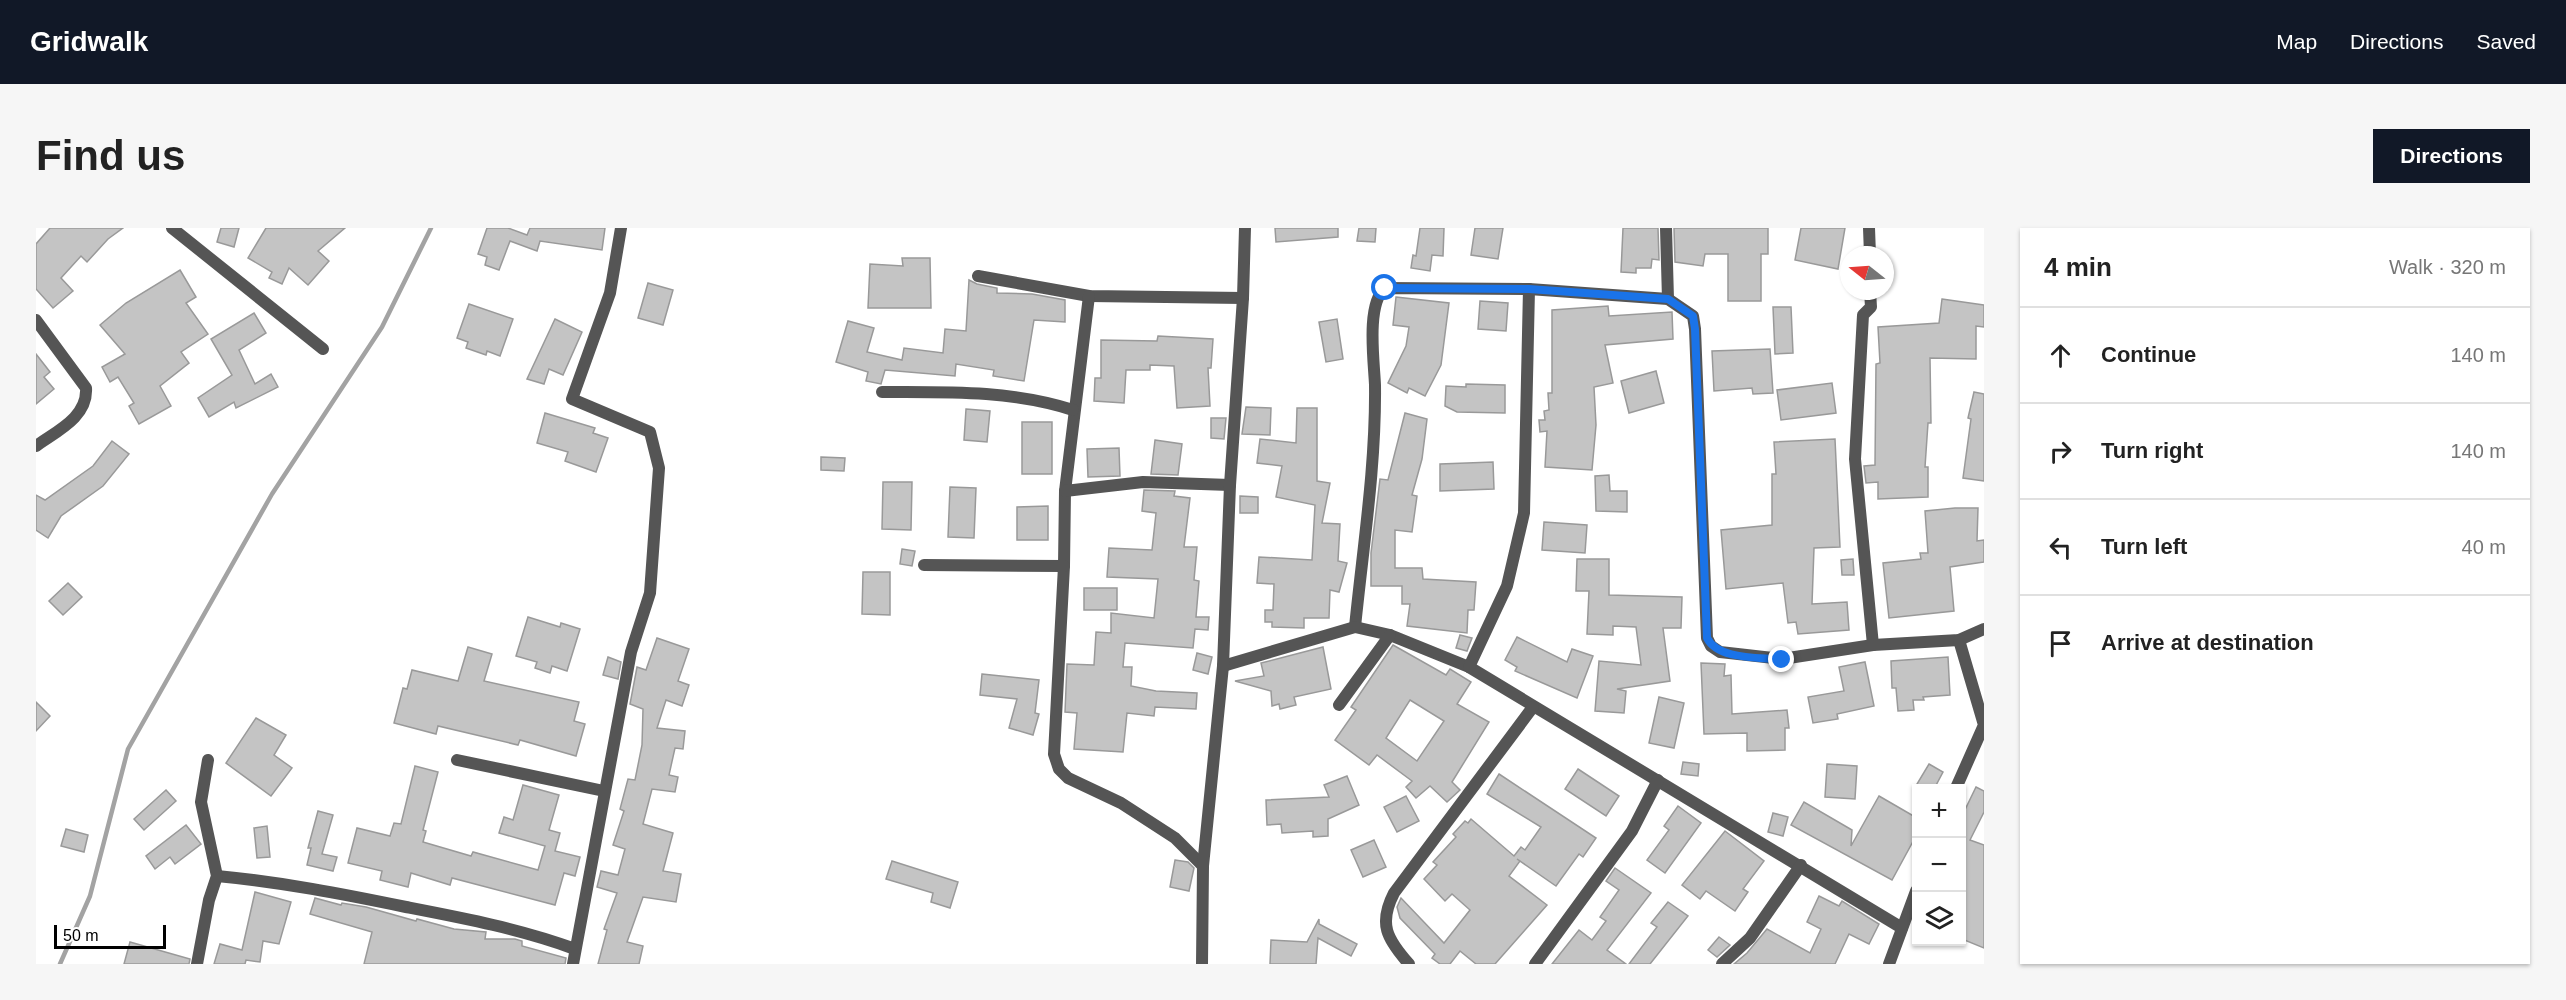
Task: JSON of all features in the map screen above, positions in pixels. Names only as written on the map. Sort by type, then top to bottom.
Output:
[{"type":"street","points":[[172,228],[323,350]]},
{"type":"street","points":[[573,964],[631,652],[650,593],[659,468],[650,432],[573,399],[610,293],[621,228]]},
{"type":"street","points":[[1202,964],[1203,866],[1223,666],[1230,485],[1244,298],[1245,228]]},
{"type":"street","points":[[1666,228],[1668,299]]},
{"type":"street","points":[[1869,228],[1870,246]]},
{"type":"street","points":[[978,276],[1089,296],[1244,298]]},
{"type":"street","points":[[1355,627],[1376,427],[1374,314],[1378,294],[1385,288],[1529,289],[1668,299],[1693,316],[1707,638],[1711,646],[1720,652],[1782,660],[1874,645],[1959,640],[1983,626]]},
{"type":"street","points":[[1469,667],[1507,586],[1524,513],[1529,289]]},
{"type":"street","points":[[1089,296],[1073,410],[1065,491],[1064,566],[1054,754],[1059,769],[1068,778],[1120,803],[1176,838],[1203,866]]},
{"type":"street","points":[[1871,300],[1871,307],[1863,315],[1855,459],[1874,645]]},
{"type":"street","points":[[36,320],[86,388],[87,401],[79,415],[36,446]]},
{"type":"street","points":[[882,392],[977,393],[1039,399],[1073,410]]},
{"type":"street","points":[[1065,491],[1143,482],[1230,485]]},
{"type":"street","points":[[924,565],[1064,566]]},
{"type":"street","points":[[1223,666],[1355,627],[1390,635],[1469,667],[1801,865],[1902,928]]},
{"type":"street","points":[[1339,705],[1390,635]]},
{"type":"street","points":[[1958,784],[1984,725],[1959,640]]},
{"type":"street","points":[[1409,964],[1394,947],[1384,925],[1387,907],[1533,707]]},
{"type":"street","points":[[197,964],[208,900],[217,876],[201,802],[208,760]]},
{"type":"street","points":[[457,760],[604,791]]},
{"type":"street","points":[[1535,964],[1632,831],[1658,780]]},
{"type":"street","points":[[1722,964],[1750,938],[1801,865]]},
{"type":"street","points":[[217,876],[282,882],[432,912],[541,936],[575,949]]},
{"type":"street","points":[[1889,964],[1917,892]]},
{"type":"building","points":[[50,228],[123,228],[108,239],[87,262],[81,256],[61,278],[73,291],[53,308],[36,289],[36,244]]},
{"type":"building","points":[[221,228],[239,228],[234,247],[217,242]]},
{"type":"building","points":[[266,228],[345,228],[318,251],[329,261],[308,285],[289,268],[282,284],[269,278],[272,272],[248,258]]},
{"type":"building","points":[[487,228],[508,228],[527,235],[530,228],[605,228],[602,250],[540,241],[537,251],[510,241],[499,270],[485,265],[487,257],[478,254]]},
{"type":"building","points":[[1275,228],[1338,228],[1338,237],[1276,242]]},
{"type":"building","points":[[1359,228],[1376,228],[1375,242],[1357,241]]},
{"type":"building","points":[[1420,228],[1444,228],[1443,256],[1432,255],[1430,271],[1411,268],[1413,255],[1416,256]]},
{"type":"building","points":[[1475,228],[1503,228],[1498,259],[1471,255]]},
{"type":"building","points":[[1623,228],[1658,228],[1659,260],[1652,259],[1651,268],[1636,268],[1636,273],[1621,272]]},
{"type":"building","points":[[1674,228],[1768,228],[1768,254],[1761,254],[1761,301],[1728,301],[1728,254],[1705,254],[1703,266],[1675,262]]},
{"type":"building","points":[[1801,228],[1845,228],[1842,246],[1840,246],[1838,269],[1795,260]]},
{"type":"building","points":[[902,258],[930,258],[931,308],[868,308],[870,264],[903,266]]},
{"type":"building","points":[[180,270],[196,297],[186,303],[208,334],[181,352],[189,363],[160,386],[171,406],[139,424],[129,406],[134,403],[118,377],[110,382],[102,367],[125,354],[100,325],[126,303]]},
{"type":"building","points":[[969,280],[997,288],[997,293],[1032,294],[1065,300],[1065,322],[1034,320],[1024,381],[993,376],[994,370],[956,364],[955,376],[885,370],[881,384],[866,381],[868,372],[836,362],[848,321],[874,328],[867,352],[902,360],[904,348],[943,353],[945,329],[966,331]]},
{"type":"building","points":[[648,283],[673,290],[663,325],[638,318]]},
{"type":"building","points":[[1396,297],[1449,303],[1441,365],[1425,396],[1409,388],[1407,393],[1388,383],[1406,346],[1409,327],[1393,325]]},
{"type":"building","points":[[1942,299],[1984,305],[1984,327],[1976,326],[1976,359],[1930,358],[1931,423],[1928,423],[1925,467],[1928,467],[1928,497],[1878,499],[1878,482],[1866,483],[1864,466],[1875,465],[1876,364],[1880,363],[1878,327],[1939,323]]},
{"type":"building","points":[[1480,301],[1508,303],[1506,331],[1478,329]]},
{"type":"building","points":[[469,304],[513,319],[500,356],[487,351],[486,355],[466,348],[468,342],[457,338]]},
{"type":"building","points":[[1608,306],[1609,316],[1672,312],[1673,339],[1605,345],[1613,383],[1594,387],[1596,425],[1592,470],[1545,467],[1547,431],[1540,432],[1539,420],[1545,420],[1544,411],[1549,410],[1548,393],[1552,393],[1552,310]]},
{"type":"building","points":[[1773,307],[1791,307],[1793,353],[1775,354]]},
{"type":"building","points":[[254,313],[266,333],[239,350],[255,384],[271,374],[278,387],[236,408],[234,402],[209,417],[198,398],[232,375],[211,339]]},
{"type":"building","points":[[555,319],[582,332],[563,375],[549,369],[544,384],[527,379]]},
{"type":"building","points":[[1337,319],[1343,359],[1326,362],[1319,322]]},
{"type":"building","points":[[1158,336],[1213,339],[1211,368],[1208,368],[1210,406],[1177,408],[1174,366],[1150,365],[1150,370],[1126,370],[1124,403],[1094,401],[1095,378],[1101,378],[1101,340],[1157,341]]},
{"type":"building","points":[[1770,349],[1773,393],[1753,394],[1752,388],[1714,391],[1712,351]]},
{"type":"building","points":[[36,354],[50,372],[44,377],[54,389],[36,404]]},
{"type":"building","points":[[1656,371],[1664,403],[1629,413],[1621,381]]},
{"type":"building","points":[[1832,383],[1836,413],[1781,420],[1777,390]]},
{"type":"building","points":[[1466,384],[1505,385],[1505,413],[1457,412],[1445,406],[1446,386],[1466,387]]},
{"type":"building","points":[[1974,392],[1984,394],[1984,481],[1963,478],[1971,419],[1968,418]]},
{"type":"building","points":[[1246,407],[1271,408],[1270,435],[1242,434]]},
{"type":"building","points":[[1297,408],[1317,408],[1317,481],[1330,483],[1322,523],[1340,524],[1338,561],[1347,563],[1339,592],[1330,590],[1329,618],[1304,618],[1304,628],[1272,627],[1272,622],[1265,622],[1265,610],[1273,610],[1274,584],[1257,583],[1259,557],[1312,560],[1315,505],[1276,497],[1282,466],[1257,463],[1260,439],[1296,443]]},
{"type":"building","points":[[966,409],[990,411],[987,442],[964,440]]},
{"type":"building","points":[[545,413],[595,428],[593,433],[608,438],[596,472],[565,461],[568,452],[537,443]]},
{"type":"building","points":[[1405,413],[1427,419],[1422,459],[1412,495],[1417,496],[1412,532],[1395,530],[1395,568],[1422,568],[1423,579],[1476,582],[1474,610],[1468,610],[1467,633],[1407,626],[1410,604],[1402,604],[1402,586],[1371,586],[1371,553],[1380,479],[1388,480]]},
{"type":"building","points":[[1211,418],[1226,418],[1224,439],[1211,438]]},
{"type":"building","points":[[1022,422],[1052,422],[1052,474],[1022,474]]},
{"type":"building","points":[[1835,439],[1840,547],[1814,548],[1812,604],[1847,602],[1849,630],[1798,634],[1796,622],[1788,623],[1783,583],[1726,589],[1721,530],[1772,525],[1772,474],[1776,474],[1774,442]]},
{"type":"building","points":[[1155,440],[1182,444],[1178,475],[1151,474]]},
{"type":"building","points":[[112,441],[129,454],[103,486],[61,516],[48,538],[36,530],[36,495],[45,500],[93,466]]},
{"type":"building","points":[[1119,448],[1120,476],[1088,477],[1087,449]]},
{"type":"building","points":[[821,457],[845,458],[844,471],[821,470]]},
{"type":"building","points":[[1493,462],[1494,489],[1440,491],[1440,464]]},
{"type":"building","points":[[1609,475],[1610,491],[1627,491],[1627,512],[1596,511],[1595,476]]},
{"type":"building","points":[[883,482],[912,482],[911,530],[882,529]]},
{"type":"building","points":[[950,487],[976,488],[974,538],[948,537]]},
{"type":"building","points":[[1144,490],[1175,491],[1174,496],[1190,498],[1184,547],[1197,547],[1194,580],[1199,581],[1196,617],[1209,617],[1208,630],[1195,629],[1193,648],[1125,643],[1123,667],[1132,667],[1131,686],[1156,691],[1197,693],[1196,709],[1155,707],[1154,716],[1127,713],[1123,752],[1074,749],[1077,713],[1065,712],[1067,664],[1094,665],[1096,632],[1111,633],[1111,613],[1154,618],[1158,579],[1107,577],[1109,548],[1152,550],[1156,513],[1142,511]]},
{"type":"building","points":[[1240,496],[1258,497],[1258,513],[1240,513]]},
{"type":"building","points":[[1048,506],[1048,540],[1017,540],[1017,507]]},
{"type":"building","points":[[1978,508],[1977,541],[1984,540],[1984,562],[1950,567],[1954,611],[1889,618],[1883,563],[1921,559],[1920,553],[1928,553],[1925,511]]},
{"type":"building","points":[[1544,522],[1587,525],[1585,553],[1542,550]]},
{"type":"building","points":[[902,549],[915,551],[912,566],[900,564]]},
{"type":"building","points":[[1577,559],[1609,559],[1609,595],[1682,597],[1681,628],[1663,628],[1670,681],[1617,689],[1626,691],[1624,713],[1595,711],[1599,661],[1641,665],[1636,627],[1613,626],[1613,635],[1587,634],[1589,591],[1576,591]]},
{"type":"building","points":[[1853,559],[1854,575],[1842,575],[1841,560]]},
{"type":"building","points":[[863,572],[890,572],[890,615],[862,614]]},
{"type":"building","points":[[68,583],[82,597],[63,615],[49,601]]},
{"type":"building","points":[[1084,588],[1117,588],[1117,610],[1084,610]]},
{"type":"building","points":[[528,617],[560,627],[561,623],[580,629],[567,671],[552,666],[550,673],[535,668],[537,662],[516,656]]},
{"type":"building","points":[[1460,635],[1472,638],[1467,651],[1456,648]]},
{"type":"building","points":[[1517,637],[1567,662],[1572,649],[1593,656],[1577,698],[1515,671],[1517,667],[1505,660]]},
{"type":"building","points":[[657,638],[689,649],[678,681],[689,685],[682,706],[666,700],[657,728],[685,731],[683,749],[675,748],[669,775],[678,777],[675,792],[652,789],[643,824],[673,833],[663,871],[681,874],[676,902],[643,897],[627,942],[643,946],[639,964],[598,964],[607,930],[604,929],[617,893],[597,887],[601,871],[618,875],[625,849],[613,845],[624,811],[620,809],[628,779],[635,780],[642,745],[643,709],[630,704],[637,667],[646,670]]},
{"type":"building","points":[[1393,645],[1446,675],[1450,669],[1471,682],[1457,704],[1489,722],[1452,782],[1460,790],[1447,802],[1430,786],[1416,798],[1406,787],[1412,781],[1377,755],[1369,765],[1335,740],[1356,710],[1351,707]],"holes":[[[1410,700],[1444,721],[1417,761],[1386,738]]]},
{"type":"building","points":[[468,647],[492,654],[484,681],[579,702],[574,721],[585,724],[576,756],[520,740],[518,745],[438,726],[436,734],[394,723],[403,688],[407,689],[412,670],[458,681]]},
{"type":"building","points":[[1323,647],[1331,689],[1294,697],[1296,705],[1280,709],[1279,704],[1272,706],[1271,691],[1235,681],[1264,676],[1261,663]]},
{"type":"building","points":[[1197,653],[1212,657],[1208,674],[1193,670]]},
{"type":"building","points":[[608,657],[621,662],[618,679],[603,675]]},
{"type":"building","points":[[1948,657],[1950,695],[1913,700],[1914,710],[1898,711],[1896,688],[1892,688],[1891,661]]},
{"type":"building","points":[[1865,662],[1874,706],[1837,714],[1838,719],[1813,723],[1808,697],[1844,691],[1839,667]]},
{"type":"building","points":[[1701,663],[1725,664],[1724,676],[1731,675],[1732,714],[1787,710],[1789,728],[1785,728],[1785,750],[1747,751],[1747,733],[1704,734]]},
{"type":"building","points":[[982,674],[1039,680],[1035,713],[1039,714],[1033,735],[1009,728],[1017,699],[980,695]]},
{"type":"building","points":[[1659,697],[1684,703],[1674,748],[1649,743]]},
{"type":"building","points":[[36,702],[50,716],[36,731]]},
{"type":"building","points":[[256,718],[286,735],[274,755],[292,768],[271,796],[226,763]]},
{"type":"building","points":[[1683,762],[1699,764],[1698,776],[1681,774]]},
{"type":"building","points":[[1827,764],[1857,766],[1855,799],[1825,797]]},
{"type":"building","points":[[1929,764],[1943,772],[1937,784],[1917,784]]},
{"type":"building","points":[[415,766],[438,772],[423,830],[426,831],[423,842],[471,856],[473,852],[538,870],[545,846],[499,833],[504,817],[513,820],[523,785],[559,795],[549,830],[560,833],[555,851],[580,857],[575,876],[564,873],[555,905],[452,878],[450,885],[411,873],[408,887],[380,880],[382,871],[348,863],[357,828],[390,836],[394,823],[401,824]]},
{"type":"building","points":[[1578,769],[1619,796],[1606,816],[1565,789]]},
{"type":"building","points":[[1499,774],[1596,838],[1583,857],[1579,854],[1556,886],[1520,861],[1509,876],[1547,905],[1495,964],[1476,964],[1460,951],[1450,964],[1440,964],[1432,958],[1435,954],[1400,918],[1397,907],[1401,898],[1444,943],[1470,910],[1452,894],[1445,901],[1424,879],[1437,865],[1433,862],[1456,837],[1453,834],[1465,821],[1468,823],[1471,819],[1514,856],[1521,847],[1525,850],[1541,827],[1487,794]]},
{"type":"building","points":[[1347,776],[1359,805],[1328,819],[1328,836],[1313,837],[1313,831],[1282,833],[1281,824],[1267,825],[1266,800],[1329,797],[1324,785]]},
{"type":"building","points":[[1976,787],[1984,791],[1984,812],[1970,840],[1984,845],[1984,948],[1966,941],[1966,808]]},
{"type":"building","points":[[166,790],[176,801],[144,830],[134,819]]},
{"type":"building","points":[[1406,796],[1419,821],[1397,832],[1384,807]]},
{"type":"building","points":[[1879,796],[1912,815],[1912,843],[1892,880],[1791,825],[1804,802],[1852,830],[1851,846]]},
{"type":"building","points":[[1678,806],[1701,823],[1665,873],[1647,860],[1669,830],[1664,826]]},
{"type":"building","points":[[318,811],[333,815],[322,854],[337,857],[333,871],[307,865],[311,848],[308,848]]},
{"type":"building","points":[[1773,813],[1788,817],[1783,836],[1768,832]]},
{"type":"building","points":[[186,825],[201,844],[175,864],[170,857],[155,869],[146,856]]},
{"type":"building","points":[[267,826],[270,857],[257,858],[254,828]]},
{"type":"building","points":[[66,829],[88,835],[84,852],[61,846]]},
{"type":"building","points":[[1725,831],[1764,861],[1743,889],[1748,892],[1735,911],[1706,891],[1700,899],[1682,885]]},
{"type":"building","points":[[1374,840],[1386,867],[1363,877],[1351,850]]},
{"type":"building","points":[[1175,860],[1188,862],[1194,868],[1189,891],[1170,887]]},
{"type":"building","points":[[892,861],[958,882],[950,908],[931,902],[933,893],[886,879]]},
{"type":"building","points":[[1615,868],[1651,893],[1607,950],[1626,964],[1552,964],[1579,930],[1592,940],[1606,921],[1600,917],[1619,890],[1606,881]]},
{"type":"building","points":[[255,892],[291,902],[279,944],[263,941],[260,962],[246,960],[245,964],[214,964],[220,944],[242,950]]},
{"type":"building","points":[[1819,896],[1839,906],[1842,901],[1879,924],[1869,944],[1849,934],[1835,964],[1734,964],[1747,953],[1767,929],[1810,953],[1821,929],[1807,922]]},
{"type":"building","points":[[315,898],[341,905],[342,903],[366,907],[454,929],[486,932],[485,939],[515,939],[522,941],[522,946],[566,958],[565,964],[364,964],[372,932],[310,914]]},
{"type":"building","points":[[1668,902],[1688,916],[1650,964],[1629,964],[1657,927],[1651,923]]},
{"type":"building","points":[[1319,919],[1319,924],[1357,944],[1351,956],[1318,938],[1316,964],[1270,964],[1271,940],[1307,942]]},
{"type":"building","points":[[1719,937],[1730,945],[1717,957],[1708,950]]},
{"type":"building","points":[[130,942],[190,959],[189,964],[124,964]]},
{"type":"waterway","points":[[60,964],[90,896],[128,749],[272,494],[382,327],[431,228]]},
{"type":"route","points":[[1385,288],[1529,289],[1668,299],[1693,316],[1707,638],[1711,646],[1720,652],[1782,660]]}]
